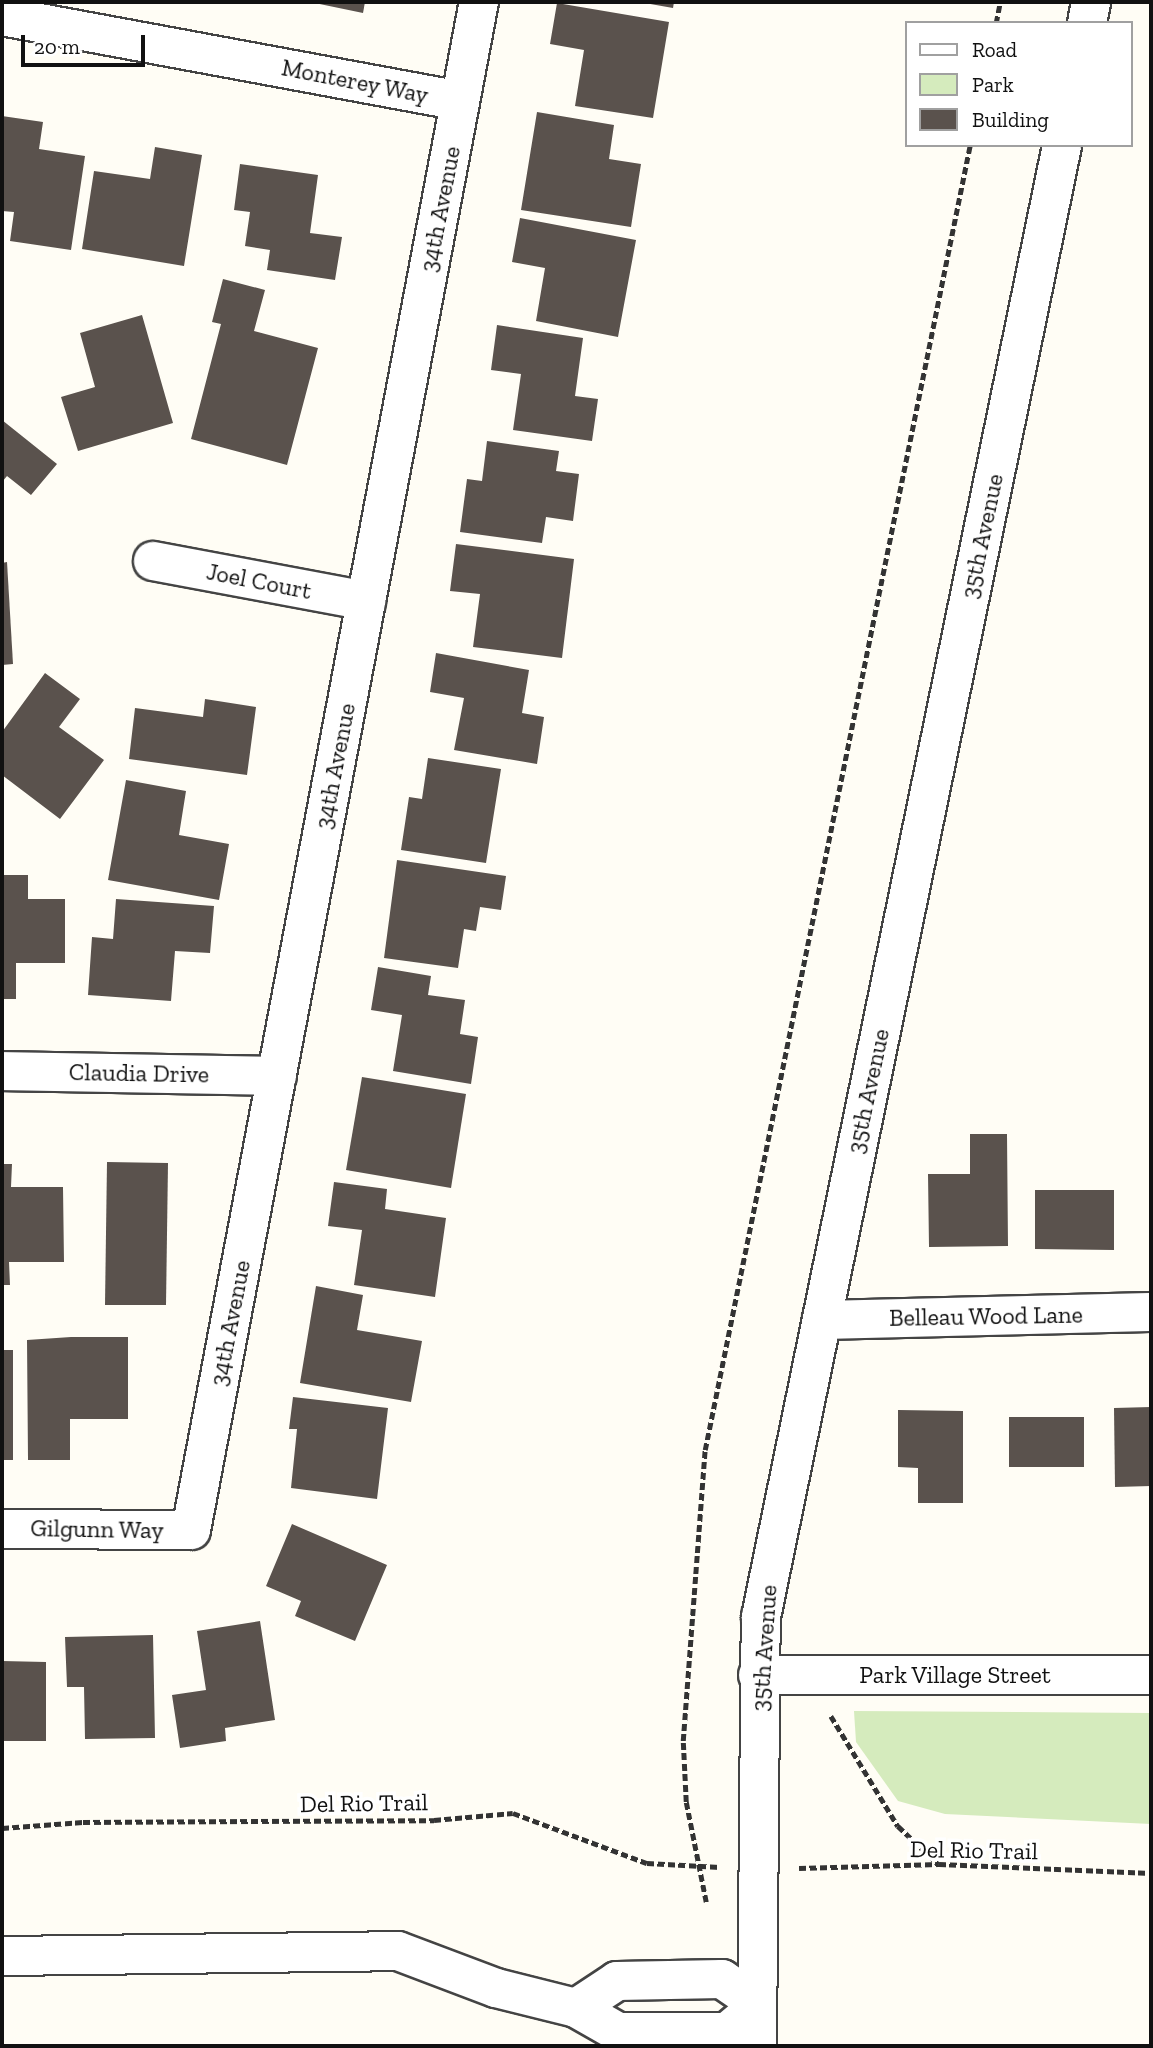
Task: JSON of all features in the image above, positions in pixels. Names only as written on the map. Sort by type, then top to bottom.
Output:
[{"type":"street","name":"34th Avenue","points":[[191,1531],[479,2]]},
{"type":"street","points":[[1087,21],[1091,2]]},
{"type":"street","name":"Monterey Way","points":[[2,16],[460,101]]},
{"type":"street","name":"35th Avenue","points":[[757,2046],[758,1675],[761,1617],[1062,147]]},
{"type":"street","name":"Joel Court","points":[[153,561],[366,601]]},
{"type":"street","name":"Claudia Drive","points":[[2,1071],[277,1076]]},
{"type":"street","name":"Belleau Wood Lane","points":[[822,1320],[1151,1312]]},
{"type":"street","name":"Gilgunn Way","points":[[2,1528],[191,1531]]},
{"type":"street","name":"Park Village Street","points":[[758,1675],[1151,1675]]},
{"type":"street","points":[[2,1956],[398,1951],[496,1988],[576,2008],[618,2032],[727,2032],[757,2005],[722,1979],[617,1981],[576,2008]]},
{"type":"path","points":[[996,21],[1000,2]]},
{"type":"path","points":[[706,1902],[686,1802],[683,1741],[705,1450],[970,147]]},
{"type":"path","points":[[808,1674],[883,1805],[939,1864]]},
{"type":"path","name":"Del Rio Trail","points":[[2,1828],[83,1822],[434,1820],[513,1812],[647,1863],[717,1867]]},
{"type":"path","name":"Del Rio Trail","points":[[795,1868],[939,1864],[1151,1873]]},
{"type":"green space","points":[[854,1711],[1151,1713],[1151,1824],[945,1814],[898,1801],[856,1742]]},
{"type":"building","points":[[310,2],[365,2],[363,13]]},
{"type":"building","points":[[639,2],[674,2],[673,8]]},
{"type":"building","points":[[557,3],[669,22],[653,118],[575,106],[584,50],[550,44]]},
{"type":"building","points":[[537,112],[614,125],[609,159],[641,164],[631,227],[521,210]]},
{"type":"building","points":[[2,116],[43,122],[39,149],[85,156],[71,250],[10,241],[14,212],[2,211]]},
{"type":"building","points":[[155,147],[202,155],[184,266],[82,249],[94,171],[150,179]]},
{"type":"building","points":[[240,164],[318,175],[310,233],[342,237],[335,280],[267,270],[270,250],[245,246],[250,212],[234,210]]},
{"type":"building","points":[[520,218],[636,240],[618,337],[536,321],[545,268],[512,262]]},
{"type":"building","points":[[223,279],[265,290],[254,331],[318,348],[287,465],[191,439],[221,324],[212,322]]},
{"type":"building","points":[[142,315],[173,423],[78,451],[61,397],[95,387],[80,333]]},
{"type":"building","points":[[497,325],[583,338],[575,396],[598,399],[592,441],[513,430],[521,374],[491,370]]},
{"type":"building","points":[[2,420],[57,464],[31,495],[7,476],[2,482]]},
{"type":"building","points":[[487,441],[559,451],[556,471],[579,474],[573,521],[546,517],[542,543],[460,532],[467,479],[482,481]]},
{"type":"building","points":[[456,544],[574,559],[562,658],[473,647],[480,594],[450,591]]},
{"type":"building","points":[[7,562],[13,664],[2,665],[2,563]]},
{"type":"building","points":[[436,653],[529,670],[522,713],[544,717],[537,764],[454,750],[464,698],[430,692]]},
{"type":"building","points":[[45,673],[80,699],[59,727],[104,760],[60,819],[2,775],[2,732]]},
{"type":"building","points":[[205,699],[256,707],[247,775],[129,759],[135,708],[203,717]]},
{"type":"building","points":[[428,758],[501,769],[486,863],[401,850],[409,797],[422,799]]},
{"type":"building","points":[[126,780],[186,791],[179,835],[229,844],[219,900],[108,880]]},
{"type":"building","points":[[397,860],[506,876],[501,910],[480,907],[476,931],[464,929],[458,968],[384,958]]},
{"type":"building","points":[[2,875],[28,875],[28,899],[65,899],[65,963],[16,963],[16,999],[2,999]]},
{"type":"building","points":[[116,899],[214,906],[210,953],[175,951],[171,1001],[88,995],[92,937],[113,939]]},
{"type":"building","points":[[378,967],[431,976],[428,995],[465,1000],[460,1034],[478,1037],[471,1084],[393,1071],[402,1015],[371,1010]]},
{"type":"building","points":[[362,1077],[466,1094],[451,1188],[346,1170]]},
{"type":"building","points":[[970,1134],[1007,1134],[1008,1246],[929,1247],[928,1174],[970,1174]]},
{"type":"building","points":[[107,1162],[168,1163],[166,1305],[105,1305]]},
{"type":"building","points":[[2,1164],[12,1164],[11,1187],[63,1187],[64,1262],[9,1262],[10,1285],[2,1285]]},
{"type":"building","points":[[334,1182],[387,1189],[385,1209],[446,1218],[435,1297],[354,1285],[362,1230],[328,1226]]},
{"type":"building","points":[[1035,1190],[1114,1190],[1114,1250],[1035,1249]]},
{"type":"building","points":[[316,1286],[363,1295],[357,1330],[422,1341],[411,1402],[300,1383]]},
{"type":"building","points":[[128,1337],[128,1419],[70,1419],[70,1460],[28,1460],[27,1340]]},
{"type":"building","points":[[2,1350],[13,1350],[13,1460],[2,1460]]},
{"type":"building","points":[[293,1397],[388,1408],[377,1499],[291,1488],[297,1429],[289,1429]]},
{"type":"building","points":[[1151,1407],[1151,1486],[1115,1487],[1114,1408]]},
{"type":"building","points":[[898,1410],[963,1411],[963,1503],[918,1503],[918,1468],[898,1467]]},
{"type":"building","points":[[1009,1417],[1084,1417],[1084,1467],[1009,1467]]},
{"type":"building","points":[[292,1524],[387,1565],[355,1641],[295,1616],[301,1601],[266,1586]]},
{"type":"building","points":[[260,1621],[275,1720],[225,1728],[226,1741],[180,1748],[172,1695],[206,1690],[197,1631]]},
{"type":"building","points":[[153,1635],[155,1738],[85,1739],[84,1687],[67,1687],[65,1637]]},
{"type":"building","points":[[2,1661],[46,1662],[46,1741],[2,1741]]}]
